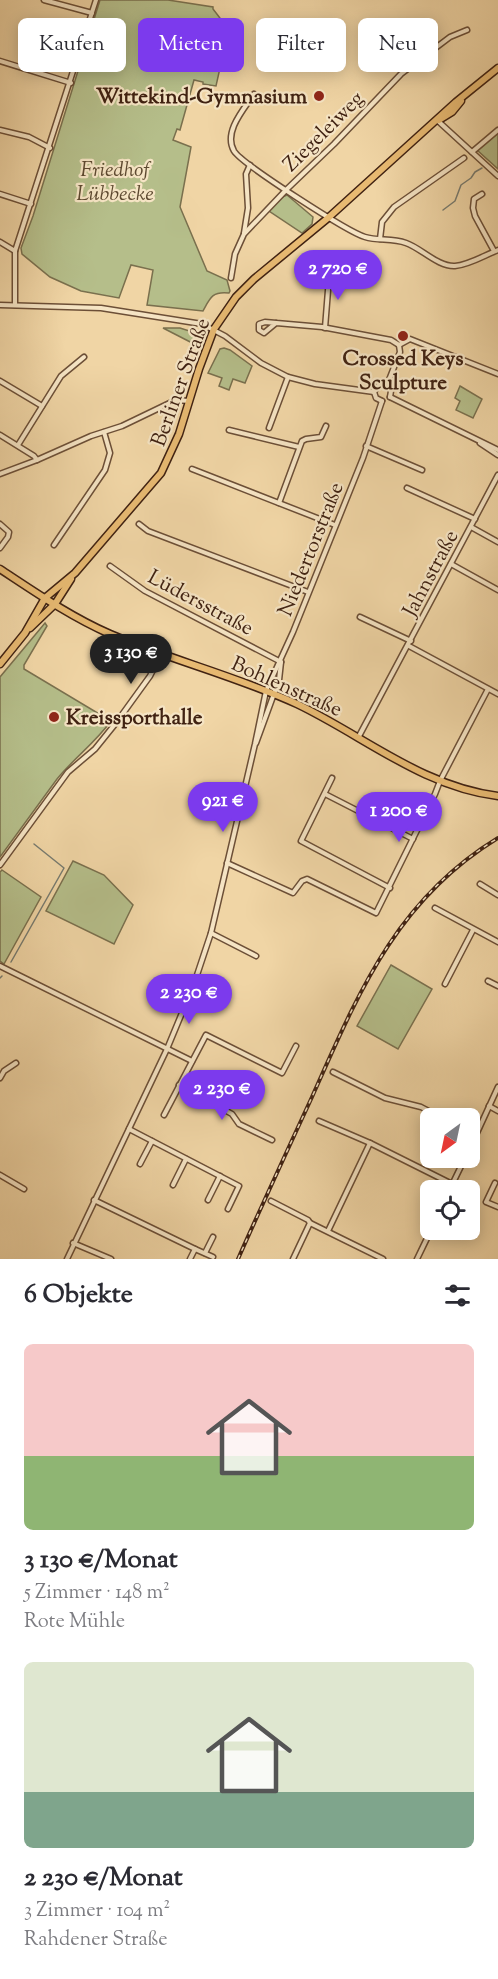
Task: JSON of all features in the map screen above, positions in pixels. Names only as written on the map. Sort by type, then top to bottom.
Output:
[{"type":"main road","name":"Berliner Straße","points":[[0,664],[25,633],[55,604],[75,573],[161,473],[179,434],[214,329],[230,304],[254,279],[328,218],[438,121],[456,102],[498,68]]},
{"type":"main road","name":"Bohlenstraße","points":[[0,569],[55,604],[111,634],[274,694],[320,716],[414,769],[440,781],[463,789],[498,796]]},
{"type":"main road","name":"Berliner Straße","points":[[25,633],[45,598],[75,573]]},
{"type":"street","points":[[44,0],[92,14]]},
{"type":"street","points":[[15,305],[15,251],[96,0]]},
{"type":"street","name":"Ziegeleiweg","points":[[231,278],[235,254],[244,234],[401,74],[450,37],[467,30]]},
{"type":"street","points":[[0,61],[71,83]]},
{"type":"street","points":[[254,94],[232,130],[231,139],[234,151],[250,165],[328,218],[356,234],[398,240],[451,266],[461,265],[496,251],[473,208],[474,200],[482,194]]},
{"type":"street","points":[[438,121],[498,176]]},
{"type":"street","points":[[0,130],[29,137],[50,148]]},
{"type":"street","points":[[472,152],[498,130]]},
{"type":"street","points":[[380,239],[382,222],[394,207],[464,158]]},
{"type":"street","points":[[244,234],[248,208],[246,174],[250,165]]},
{"type":"street","points":[[0,194],[31,204]]},
{"type":"street","points":[[0,242],[15,251]]},
{"type":"street","points":[[325,328],[329,278],[337,268]]},
{"type":"street","points":[[0,305],[110,309],[202,324],[214,329],[261,363],[288,377],[315,384],[374,392]]},
{"type":"street","points":[[276,323],[325,328],[391,340],[399,345],[400,352],[387,385]]},
{"type":"street","points":[[399,345],[410,339],[414,340],[498,374]]},
{"type":"street","points":[[18,445],[61,376],[84,357]]},
{"type":"street","points":[[269,428],[288,377]]},
{"type":"street","points":[[0,381],[42,406]]},
{"type":"street","points":[[374,392],[379,385],[387,385]]},
{"type":"street","points":[[387,385],[391,391],[390,397]]},
{"type":"street","points":[[374,392],[376,398],[382,401],[390,397]]},
{"type":"street","points":[[390,397],[440,420],[498,455]]},
{"type":"street","points":[[0,474],[176,400],[190,402]]},
{"type":"street","name":"Niedertorstraße","points":[[255,744],[274,694],[281,671],[281,662],[382,401]]},
{"type":"street","points":[[279,503],[299,447],[306,439],[321,437],[326,426]]},
{"type":"street","points":[[230,430],[299,447]]},
{"type":"street","points":[[54,545],[105,470],[110,453],[104,432]]},
{"type":"street","points":[[0,435],[37,460]]},
{"type":"street","points":[[472,438],[498,450]]},
{"type":"street","points":[[366,446],[422,470]]},
{"type":"street","points":[[192,470],[335,525]]},
{"type":"street","name":"Jahnstraße","points":[[358,738],[498,475]]},
{"type":"street","name":"Jahnstraße","points":[[408,488],[475,519]]},
{"type":"street","points":[[0,524],[9,532],[0,548]]},
{"type":"street","points":[[139,524],[148,531],[308,592]]},
{"type":"street","points":[[471,527],[498,542]]},
{"type":"street","points":[[451,564],[498,590]]},
{"type":"street","name":"Lüdersstraße","points":[[110,566],[145,591],[281,662]]},
{"type":"street","name":"Jahnstraße","points":[[360,617],[411,641]]},
{"type":"street","points":[[408,646],[498,694]]},
{"type":"street","points":[[0,865],[68,772],[95,749],[116,723],[150,676],[161,654]]},
{"type":"street","name":"Niedertorstraße","points":[[255,744],[266,691],[275,668],[281,662]]},
{"type":"street","points":[[227,863],[293,893],[302,881],[307,879],[376,913],[488,688]]},
{"type":"street","points":[[67,1259],[167,1049],[191,992],[211,933],[255,744]]},
{"type":"street","points":[[332,778],[301,841],[390,888]]},
{"type":"street","points":[[325,794],[413,839]]},
{"type":"street","points":[[480,884],[498,895]]},
{"type":"street","points":[[435,908],[498,942]]},
{"type":"street","points":[[445,984],[473,930]]},
{"type":"street","points":[[211,933],[256,956]]},
{"type":"street","points":[[0,966],[192,1061]]},
{"type":"street","points":[[488,981],[498,986]]},
{"type":"street","points":[[164,1115],[206,1035],[282,1073],[296,1046]]},
{"type":"street","points":[[0,1078],[4,1071],[16,1063]]},
{"type":"street","points":[[333,1072],[385,1098],[423,1108]]},
{"type":"street","points":[[179,1085],[232,1114],[239,1124],[272,1140]]},
{"type":"street","points":[[480,1126],[498,1087]]},
{"type":"street","points":[[489,1107],[498,1111]]},
{"type":"street","points":[[319,1121],[370,1143],[444,1180]]},
{"type":"street","points":[[129,1129],[239,1186],[228,1209]]},
{"type":"street","points":[[140,1164],[152,1141]]},
{"type":"street","points":[[328,1231],[370,1143]]},
{"type":"street","points":[[173,1185],[186,1159]]},
{"type":"street","points":[[0,1175],[24,1189]]},
{"type":"street","points":[[208,1200],[220,1176]]},
{"type":"street","points":[[495,1183],[486,1202],[498,1207]]},
{"type":"street","points":[[94,1200],[213,1257]]},
{"type":"street","points":[[271,1201],[326,1232],[383,1259]]},
{"type":"street","points":[[293,1259],[310,1223]]},
{"type":"street","points":[[205,1253],[213,1237]]},
{"type":"street","points":[[417,1259],[426,1240]]},
{"type":"street","points":[[74,1243],[111,1259]]},
{"type":"street","points":[[190,1259],[195,1249]]},
{"type":"green space","name":"Friedhof Lübbecke","points":[[100,0],[168,0],[213,7],[220,18],[138,18],[138,72],[219,72],[216,86],[194,80],[180,130],[177,129],[173,140],[191,147],[180,207],[207,271],[227,280],[230,291],[212,296],[203,311],[147,305],[153,270],[131,265],[119,298],[81,291],[50,277],[22,254],[21,248],[78,72],[126,72],[126,18],[94,18]]},
{"type":"green space","points":[[498,133],[498,169],[477,150]]},
{"type":"green space","points":[[287,195],[313,217],[312,224],[302,233],[269,211],[280,198]]},
{"type":"green space","points":[[163,328],[180,328],[199,334],[200,347]]},
{"type":"green space","points":[[224,348],[252,366],[245,383],[233,379],[229,390],[219,386],[222,378],[208,373],[220,349]]},
{"type":"green space","points":[[460,386],[482,399],[473,418],[456,410],[460,401],[455,398]]},
{"type":"green space","points":[[45,623],[47,626],[24,665],[24,669],[111,721],[57,779],[0,857],[0,677]]},
{"type":"green space","points":[[73,861],[104,875],[133,905],[114,944],[46,911]]},
{"type":"green space","points":[[2,870],[41,897],[4,964],[0,961],[0,872]]},
{"type":"green space","points":[[391,965],[432,989],[398,1049],[357,1026]]},
{"type":"waterway","points":[[443,210],[455,201],[461,185],[482,168]]},
{"type":"waterway","points":[[11,962],[64,868],[34,844]]},
{"type":"railway","points":[[238,1259],[346,1022],[384,952],[406,920],[432,890],[463,863],[498,838]]},
{"type":"place","name":"Wittekind-Gymnasium","points":[[319,96]]},
{"type":"place","name":"Crossed Keys Sculpture","points":[[403,336]]},
{"type":"place","name":"Kreissporthalle","points":[[54,717]]}]
